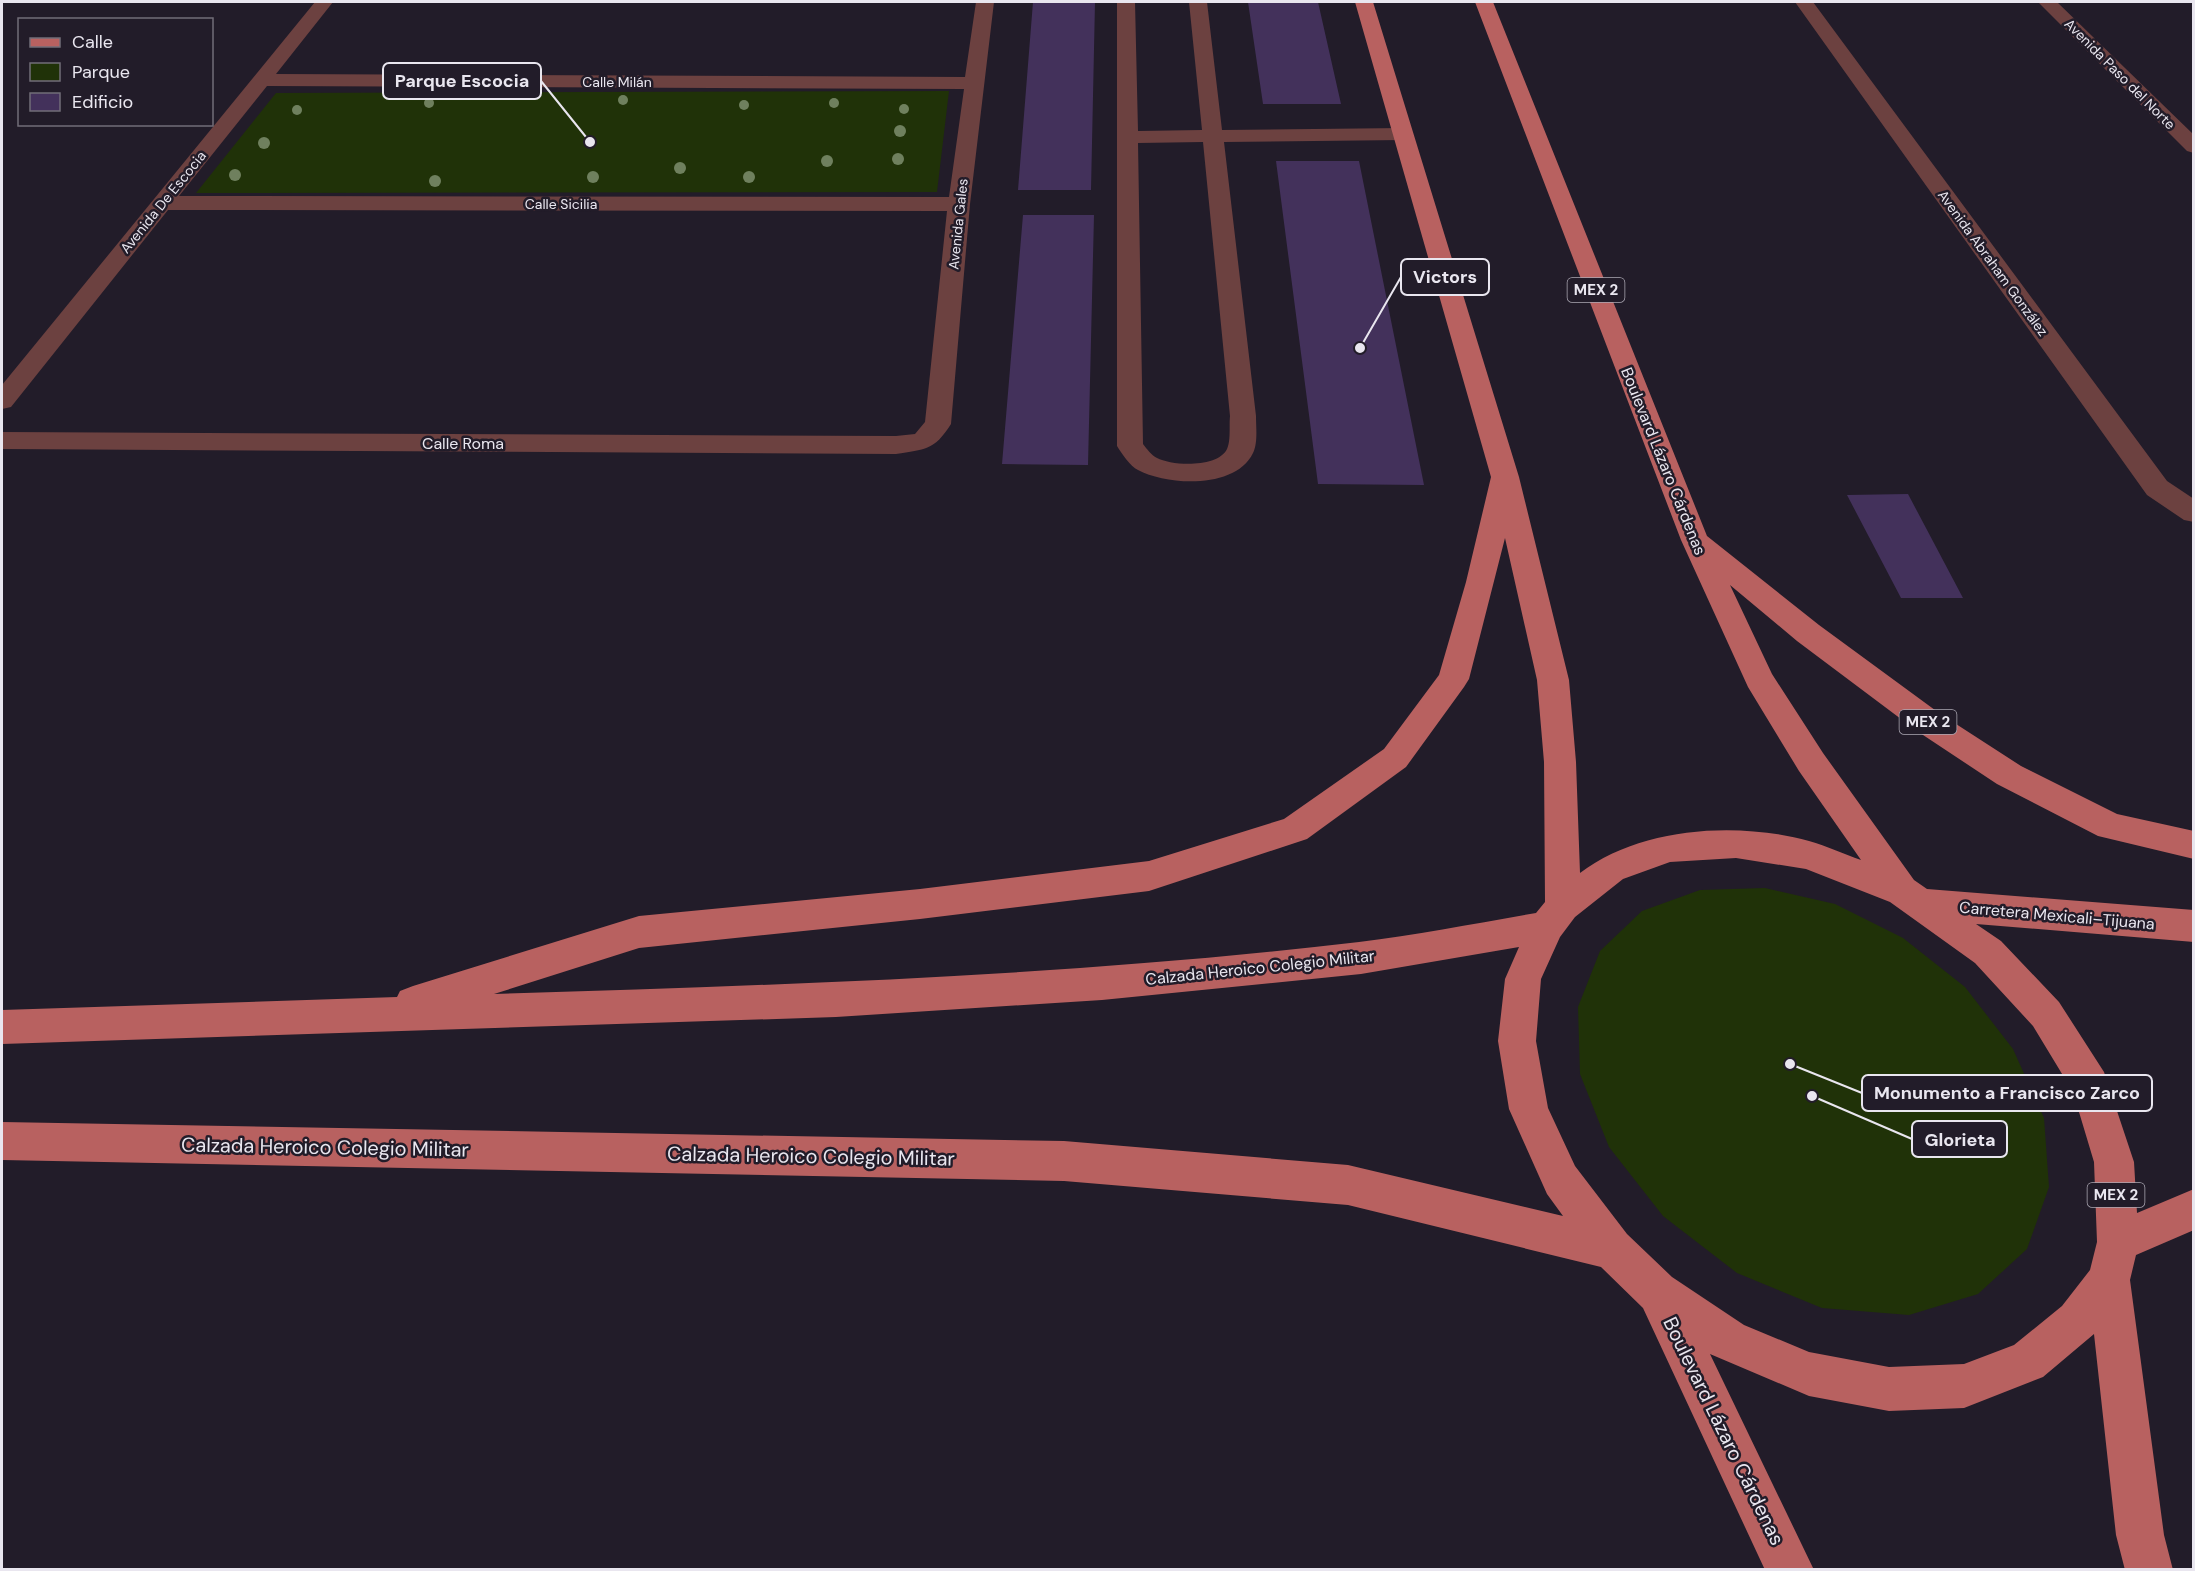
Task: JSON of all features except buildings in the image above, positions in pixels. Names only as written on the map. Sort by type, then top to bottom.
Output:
[{"type":"main road","name":"MEX 2","points":[[1364,2],[1505,477],[1553,680],[1560,762],[1554,916],[1523,980],[1517,1041],[1529,1109],[1561,1180],[1612,1249],[1657,1292],[1730,1341],[1809,1374],[1888,1389],[1964,1386],[2028,1362],[2077,1321],[2114,1261],[2193,1209]]},
{"type":"main road","name":"Boulevard Lázaro Cárdenas","points":[[1484,2],[1695,540],[1759,679],[1810,762],[1911,897]]},
{"type":"main road","points":[[375,1015],[639,932],[920,904],[1149,876],[1295,829],[1395,758],[1453,679],[1481,582],[1505,477]]},
{"type":"main road","name":"MEX 2","points":[[1695,540],[1808,633],[1928,722],[2008,775],[2110,826],[2193,845]]},
{"type":"main road","name":"MEX 2","points":[[1554,916],[1611,869],[1669,848],[1736,844],[1808,855],[1911,897],[1988,952],[2046,1014],[2090,1085],[2114,1162],[2114,1261]]},
{"type":"main road","name":"Carretera Mexicali–Tijuana","points":[[1911,897],[2193,926]]},
{"type":"main road","name":"Calzada Heroico Colegio Militar","points":[[2,1027],[837,1000],[1102,983],[1361,958],[1554,916]]},
{"type":"main road","name":"Calzada Heroico Colegio Militar","points":[[2,1141],[1064,1161],[1348,1185],[1612,1249]]},
{"type":"main road","points":[[2114,1261],[2140,1535],[2150,1569]]},
{"type":"main road","name":"Boulevard Lázaro Cárdenas","points":[[1657,1292],[1790,1569]]},
{"type":"street","name":"Avenida De Escocia","points":[[2,401],[324,2]]},
{"type":"street","name":"Avenida Gales","points":[[923,441],[938,424],[959,204],[985,2]]},
{"type":"street","points":[[1126,2],[1130,446],[1145,463],[1166,471],[1205,472],[1227,466],[1241,451],[1243,416],[1198,2]]},
{"type":"street","name":"Avenida Abraham González","points":[[1804,2],[2157,488],[2193,513]]},
{"type":"street","name":"Avenida Paso del Norte","points":[[2047,2],[2193,147]]},
{"type":"street","name":"Calle Milán","points":[[259,81],[975,83]]},
{"type":"street","points":[[1128,137],[1403,134]]},
{"type":"street","name":"Calle Sicilia","points":[[162,203],[959,204]]},
{"type":"street","name":"Calle Roma","points":[[2,441],[896,445],[923,441]]},
{"type":"green space","points":[[949,91],[937,192],[196,193],[276,93]]},
{"type":"green space","points":[[1765,888],[1835,904],[1903,938],[1965,987],[2013,1049],[2044,1118],[2049,1187],[2027,1249],[1978,1294],[1909,1315],[1822,1308],[1737,1273],[1663,1216],[1609,1147],[1580,1074],[1578,1007],[1600,951],[1642,911],[1700,890]]},
{"type":"place","name":"Parque Escocia","points":[[590,142]]},
{"type":"place","name":"Victors","points":[[1360,348]]},
{"type":"place","name":"Monumento a Francisco Zarco","points":[[1790,1064]]},
{"type":"place","name":"Glorieta","points":[[1812,1096]]}]
